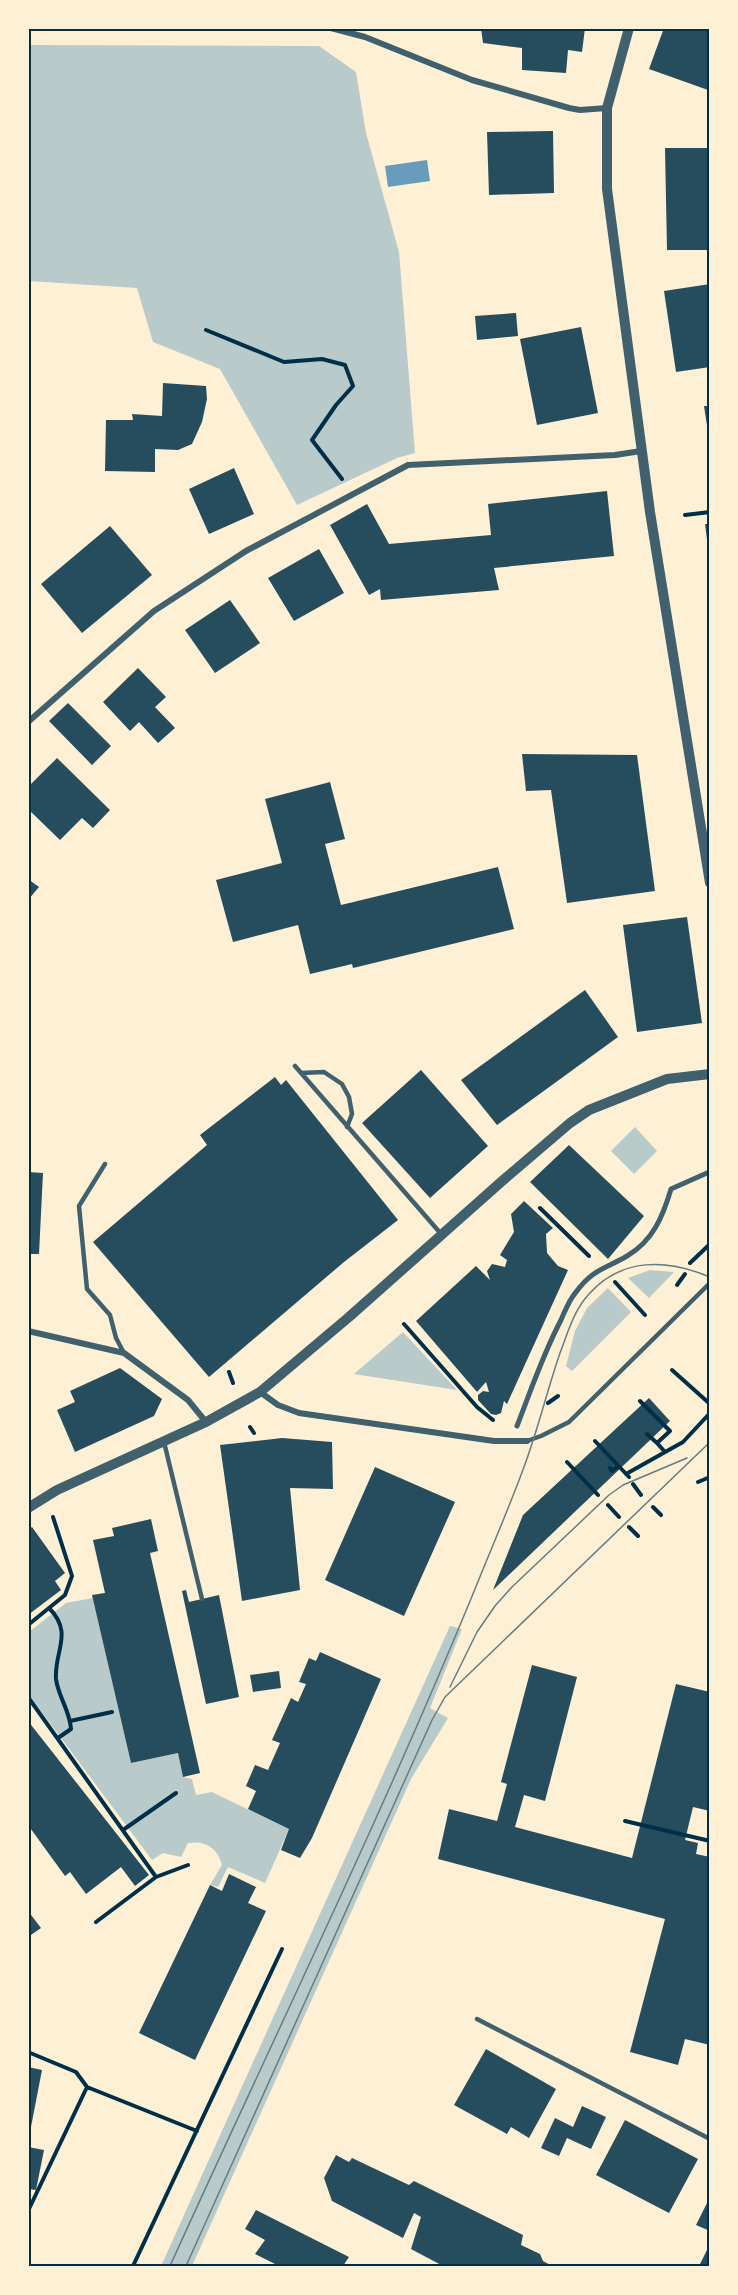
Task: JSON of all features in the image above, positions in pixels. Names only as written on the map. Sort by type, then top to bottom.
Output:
[{"type":"street","points":[[332,28],[364,37],[483,83],[568,108],[580,110],[608,108]]},
{"type":"street","points":[[629,28],[608,108],[608,189],[641,451],[708,853],[710,883]]},
{"type":"street","points":[[28,722],[154,611],[246,551],[408,465],[615,455],[641,451]]},
{"type":"street","points":[[28,1508],[57,1490],[206,1422],[260,1392],[561,1131],[589,1110],[667,1079],[710,1074]]},
{"type":"street","points":[[516,1426],[554,1333],[574,1294],[590,1276],[601,1268],[629,1255],[652,1235],[664,1213],[671,1189],[707,1173]]},
{"type":"street","points":[[28,1331],[124,1353],[188,1400],[206,1422]]},
{"type":"street","points":[[260,1392],[278,1405],[299,1413],[494,1441],[526,1441]]},
{"type":"lane","points":[[295,1066],[442,1234]]},
{"type":"lane","points":[[301,1073],[324,1072],[342,1083],[349,1097],[352,1114],[347,1127]]},
{"type":"lane","points":[[105,1164],[80,1206],[87,1289],[110,1315],[116,1338],[124,1353]]},
{"type":"lane","points":[[526,1441],[569,1422],[710,1283]]},
{"type":"lane","points":[[164,1442],[202,1599]]},
{"type":"lane","points":[[477,2019],[710,2139]]},
{"type":"path","points":[[206,330],[284,362],[322,359],[345,365],[353,386],[336,405],[312,440],[353,494]]},
{"type":"path","points":[[685,515],[710,512]]},
{"type":"path","points":[[690,1263],[710,1244]]},
{"type":"path","points":[[676,1286],[685,1274]]},
{"type":"path","points":[[404,1324],[477,1407],[493,1420],[521,1415],[544,1406],[558,1396]]},
{"type":"path","points":[[672,1370],[710,1404]]},
{"type":"path","points":[[640,1401],[670,1431],[657,1443]]},
{"type":"path","points":[[595,1441],[627,1475],[683,1442],[710,1413]]},
{"type":"path","points":[[649,1422],[656,1417]]},
{"type":"path","points":[[250,1426],[254,1432]]},
{"type":"path","points":[[647,1434],[665,1452]]},
{"type":"path","points":[[567,1462],[598,1495]]},
{"type":"path","points":[[610,1468],[612,1471],[618,1466]]},
{"type":"path","points":[[573,1478],[578,1474]]},
{"type":"path","points":[[698,1482],[710,1476]]},
{"type":"path","points":[[582,1486],[586,1482]]},
{"type":"path","points":[[633,1484],[641,1495]]},
{"type":"path","points":[[608,1505],[619,1517]]},
{"type":"path","points":[[653,1508],[661,1515]]},
{"type":"path","points":[[28,1625],[65,1595],[72,1576],[53,1516]]},
{"type":"path","points":[[629,1527],[638,1536]]},
{"type":"path","points":[[49,1608],[59,1620],[62,1629],[56,1681],[71,1729],[58,1738]]},
{"type":"path","points":[[28,1697],[156,1877]]},
{"type":"path","points":[[70,1721],[112,1712]]},
{"type":"path","points":[[123,1830],[176,1793]]},
{"type":"path","points":[[625,1821],[710,1841]]},
{"type":"path","points":[[96,1922],[156,1877],[188,1865]]},
{"type":"path","points":[[133,2266],[282,1949]]},
{"type":"path","points":[[28,2052],[76,2072],[87,2086],[197,2131]]},
{"type":"path","points":[[28,2211],[87,2086]]},
{"type":"shaded area","points":[[28,45],[319,46],[356,72],[366,133],[399,252],[415,453],[397,458],[297,505],[220,369],[153,342],[137,288],[29,281]]},
{"type":"shaded area","points":[[635,1127],[657,1151],[634,1174],[611,1151]]},
{"type":"shaded area","points":[[650,1270],[674,1272],[649,1298],[628,1278]]},
{"type":"shaded area","points":[[608,1288],[631,1312],[572,1371],[566,1366],[575,1331],[587,1308]]},
{"type":"shaded area","points":[[403,1332],[457,1390],[354,1374]]},
{"type":"shaded area","points":[[93,1598],[131,1763],[178,1753],[183,1777],[192,1779],[196,1795],[212,1792],[289,1829],[265,1883],[228,1867],[218,1887],[210,1885],[222,1865],[214,1850],[205,1844],[188,1843],[181,1857],[163,1853],[152,1860],[29,1695],[29,1632],[66,1603]]},
{"type":"shaded area","points":[[450,1626],[462,1629],[430,1708],[448,1718],[411,1779],[192,2266],[161,2266]]},
{"type":"water","points":[[427,160],[430,181],[388,187],[385,166]]},
{"type":"building","points":[[481,28],[585,28],[582,52],[568,50],[566,73],[522,70],[522,48],[483,43]]},
{"type":"building","points":[[664,28],[710,28],[708,90],[649,69]]},
{"type":"building","points":[[553,131],[554,193],[489,195],[487,132]]},
{"type":"building","points":[[665,148],[710,148],[710,250],[667,250]]},
{"type":"building","points":[[710,284],[710,367],[676,372],[664,291]]},
{"type":"building","points":[[516,313],[518,336],[477,340],[475,316]]},
{"type":"building","points":[[581,327],[598,413],[537,425],[520,339]]},
{"type":"building","points":[[163,383],[206,386],[207,399],[202,422],[192,444],[178,450],[155,449],[155,472],[105,471],[106,420],[133,420],[132,414],[162,416]]},
{"type":"building","points":[[704,406],[710,406],[710,432],[708,432]]},
{"type":"building","points":[[234,468],[254,514],[209,534],[189,489]]},
{"type":"building","points":[[607,491],[614,556],[494,568],[499,590],[381,600],[380,589],[369,595],[330,525],[367,504],[389,544],[491,535],[488,504]]},
{"type":"building","points":[[705,524],[710,524],[710,547],[708,547]]},
{"type":"building","points":[[110,526],[152,575],[82,633],[41,584]]},
{"type":"building","points":[[319,549],[344,593],[294,621],[268,578]]},
{"type":"building","points":[[230,600],[260,643],[215,673],[185,630]]},
{"type":"building","points":[[138,668],[166,697],[155,707],[175,728],[158,743],[139,722],[130,731],[103,702]]},
{"type":"building","points":[[68,703],[111,746],[92,765],[49,721]]},
{"type":"building","points":[[522,754],[637,755],[655,891],[567,903],[551,790],[526,791]]},
{"type":"building","points":[[57,758],[110,810],[93,828],[82,818],[60,840],[28,809],[28,787]]},
{"type":"building","points":[[330,782],[345,839],[325,844],[341,905],[498,867],[514,929],[353,968],[352,964],[310,974],[298,925],[233,942],[216,880],[282,863],[265,799]]},
{"type":"building","points":[[28,879],[39,887],[28,900]]},
{"type":"building","points":[[687,917],[702,1023],[637,1032],[623,925]]},
{"type":"building","points":[[585,990],[618,1037],[497,1125],[461,1080]]},
{"type":"building","points":[[421,1070],[488,1146],[430,1198],[362,1123]]},
{"type":"building","points":[[275,1077],[281,1085],[286,1080],[398,1220],[344,1262],[209,1377],[93,1242],[207,1145],[200,1135]]},
{"type":"building","points":[[569,1145],[644,1216],[608,1259],[530,1182]]},
{"type":"building","points":[[28,1172],[43,1173],[39,1254],[28,1254]]},
{"type":"building","points":[[524,1201],[553,1228],[546,1234],[547,1253],[558,1266],[568,1270],[507,1404],[504,1401],[501,1413],[496,1415],[491,1414],[478,1400],[478,1395],[483,1391],[489,1392],[486,1382],[477,1392],[416,1321],[476,1266],[490,1280],[487,1271],[492,1264],[505,1267],[507,1260],[500,1255],[514,1232],[511,1214]]},
{"type":"building","points":[[120,1368],[162,1399],[154,1416],[75,1452],[57,1410],[75,1402],[70,1391]]},
{"type":"building","points":[[649,1398],[670,1421],[493,1590],[523,1515]]},
{"type":"building","points":[[282,1438],[332,1442],[333,1489],[290,1488],[300,1590],[242,1601],[220,1445]]},
{"type":"building","points":[[375,1467],[455,1502],[404,1616],[325,1580]]},
{"type":"building","points":[[151,1519],[158,1551],[150,1553],[200,1773],[183,1777],[178,1753],[131,1763],[92,1595],[105,1593],[93,1540],[114,1536],[112,1528]]},
{"type":"building","points":[[32,1527],[65,1573],[55,1581],[61,1590],[28,1615],[28,1530]]},
{"type":"building","points":[[186,1590],[189,1602],[219,1595],[239,1697],[206,1704],[182,1591]]},
{"type":"building","points":[[320,1652],[381,1679],[312,1838],[300,1858],[281,1850],[289,1829],[248,1809],[256,1791],[246,1786],[255,1765],[268,1770],[280,1743],[272,1740],[291,1698],[298,1702],[306,1684],[299,1682],[309,1658],[316,1661]]},
{"type":"building","points":[[532,1665],[577,1677],[545,1801],[524,1795],[515,1827],[632,1858],[676,1684],[710,1692],[710,1811],[693,1807],[685,1840],[698,1843],[696,1854],[710,1857],[710,2045],[685,2039],[678,2065],[630,2052],[665,1919],[438,1859],[449,1809],[497,1821],[507,1784],[501,1782]]},
{"type":"building","points":[[279,1671],[281,1688],[253,1692],[250,1675]]},
{"type":"building","points":[[28,1721],[149,1875],[135,1886],[121,1867],[86,1894],[70,1872],[65,1876],[28,1825]]},
{"type":"building","points":[[229,1874],[256,1887],[248,1903],[266,1911],[195,2060],[139,2033],[210,1885],[222,1891]]},
{"type":"building","points":[[28,1911],[41,1928],[28,1937]]},
{"type":"building","points":[[486,2049],[556,2089],[529,2138],[511,2127],[507,2134],[454,2105]]},
{"type":"building","points":[[28,2067],[42,2070],[30,2132],[28,2132]]},
{"type":"building","points":[[582,2106],[606,2117],[591,2149],[567,2138],[559,2156],[541,2148],[555,2118],[573,2127]]},
{"type":"building","points":[[625,2120],[698,2159],[669,2213],[596,2175]]},
{"type":"building","points":[[28,2147],[44,2150],[36,2190],[28,2189]]},
{"type":"building","points":[[336,2155],[349,2162],[352,2158],[409,2185],[414,2181],[523,2235],[521,2245],[540,2254],[543,2261],[552,2266],[443,2266],[411,2249],[421,2217],[414,2213],[403,2238],[332,2201],[324,2178]]},
{"type":"building","points":[[710,2197],[710,2231],[696,2225]]},
{"type":"building","points":[[256,2210],[349,2257],[343,2266],[276,2266],[255,2254],[265,2240],[245,2229]]},
{"type":"building","points":[[710,2244],[710,2266],[699,2266]]},
{"type":"tram line","points":[[170,2266],[364,1845],[439,1675],[518,1482],[575,1314],[589,1294],[602,1282],[630,1268],[662,1265],[678,1267],[710,1277]]},
{"type":"tram line","points":[[186,2266],[432,1720],[445,1697],[710,1442]]},
{"type":"tram line","points":[[450,1687],[477,1632],[512,1587],[609,1495],[623,1485],[687,1458]]}]
